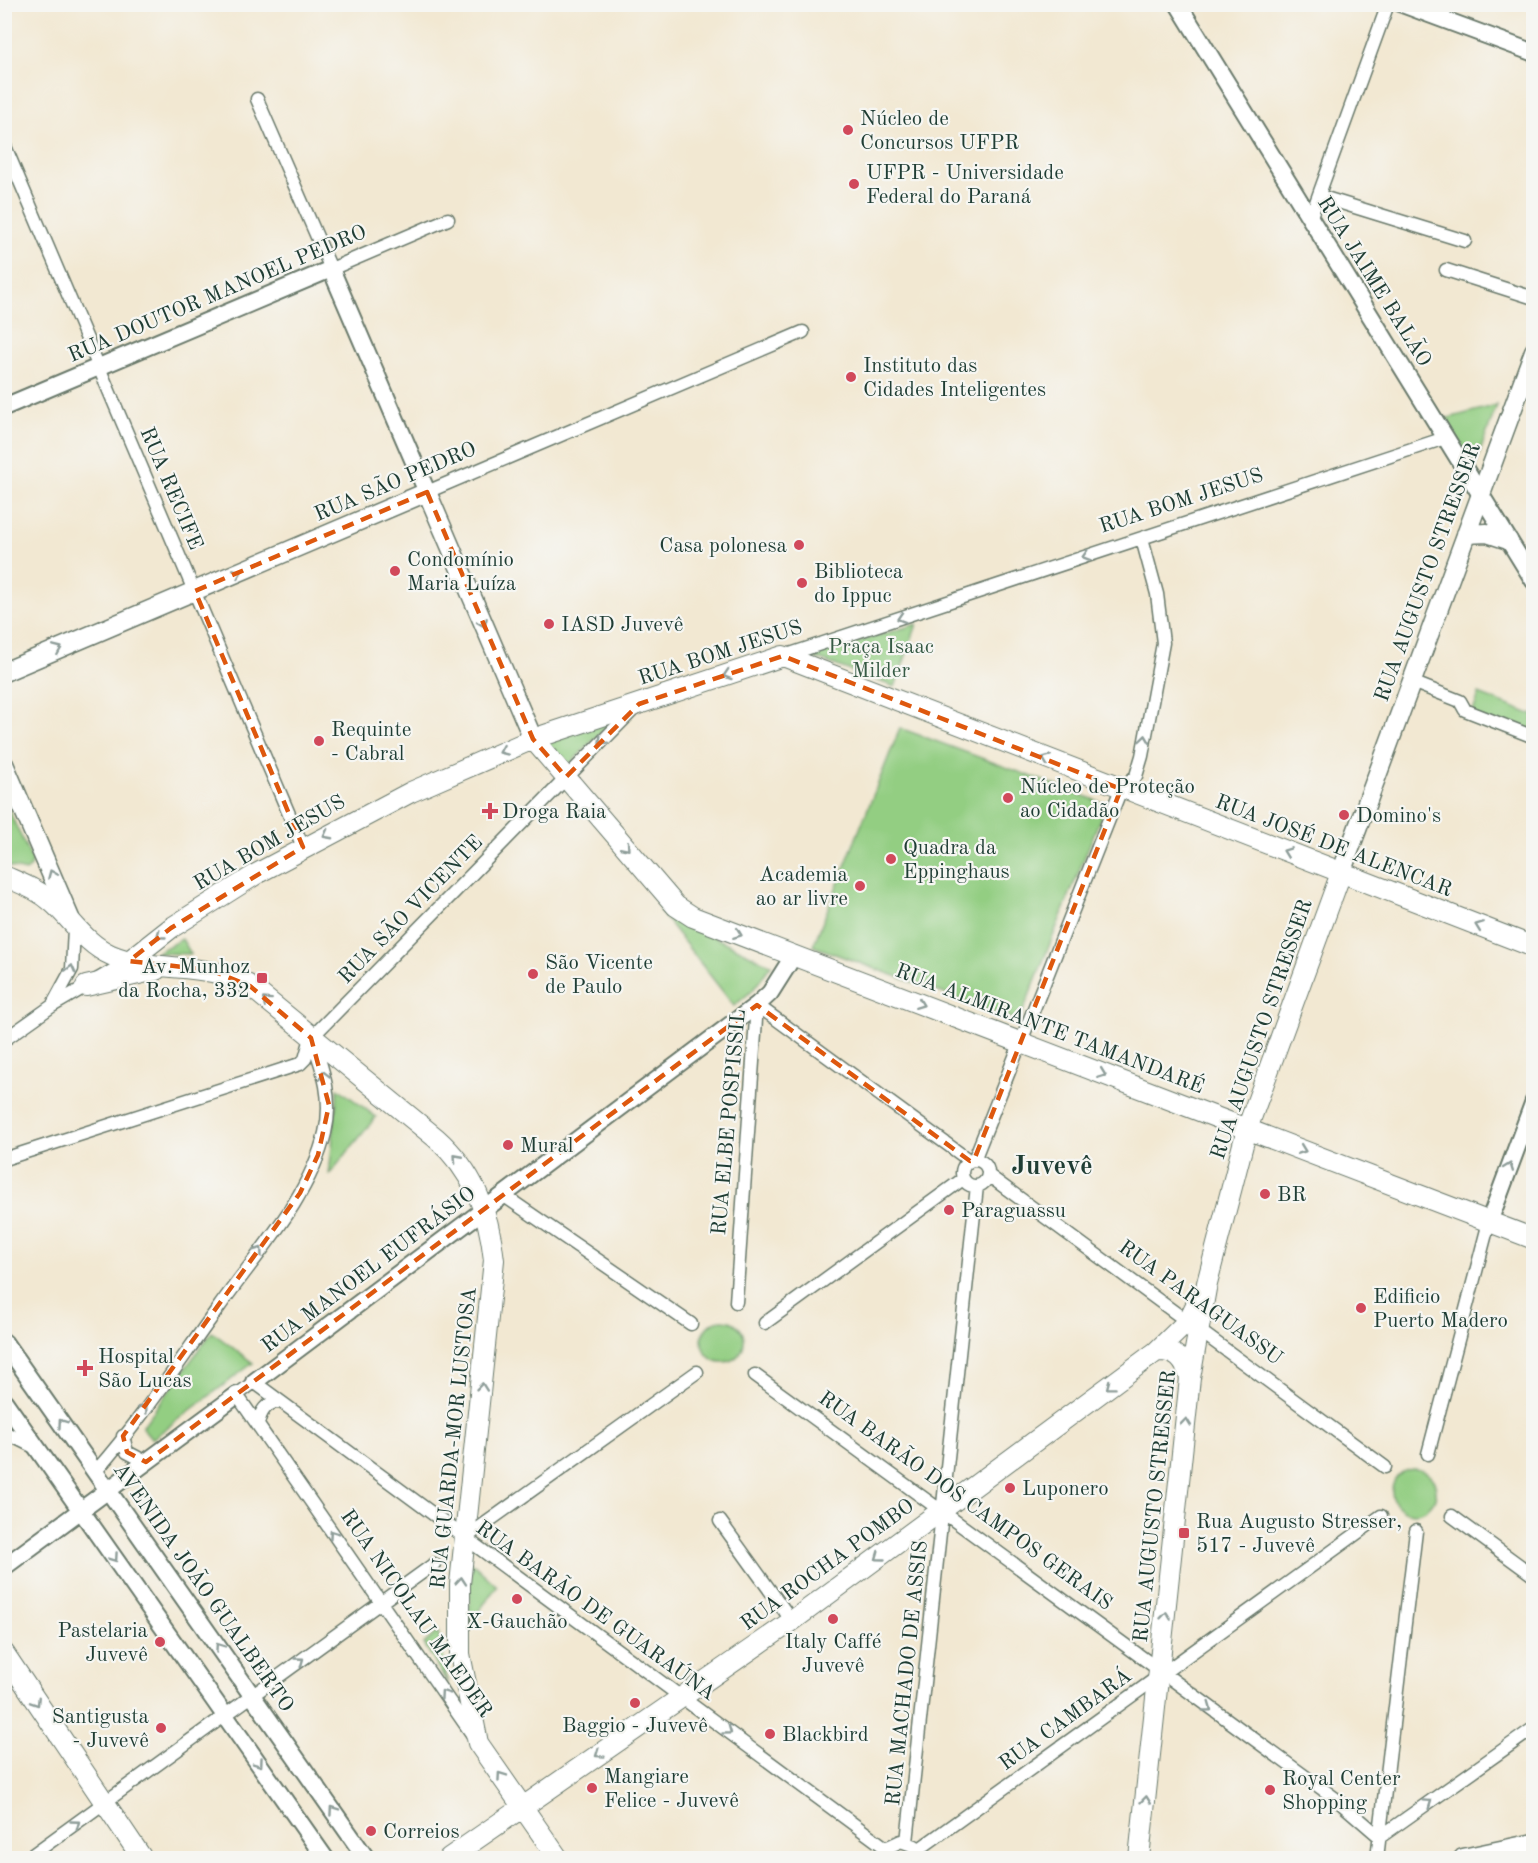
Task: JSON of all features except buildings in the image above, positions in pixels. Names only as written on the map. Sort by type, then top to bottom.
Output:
[{"type":"main road","name":"RUA AUGUSTO STRESSER","points":[[1208,1283],[1247,1129],[1533,351]]},
{"type":"main road","name":"RUA SÃO PEDRO","points":[[4,672],[427,492]]},
{"type":"main road","points":[[427,492],[533,739],[566,777]]},
{"type":"main road","points":[[1466,534],[1487,533],[1508,540]]},
{"type":"main road","name":"RUA BOM JESUS","points":[[129,961],[171,927],[303,847],[411,792],[533,739],[783,656]]},
{"type":"main road","name":"RUA JOSÉ DE ALENCAR","points":[[783,656],[1533,948]]},
{"type":"main road","points":[[4,765],[75,928]]},
{"type":"main road","name":"RUA ALMIRANTE TAMANDARÉ","points":[[566,777],[684,912],[1533,1239]]},
{"type":"main road","points":[[4,876],[40,893],[62,912],[75,928],[103,951],[129,961],[170,968],[210,970],[237,979],[447,1148],[471,1178],[484,1209]]},
{"type":"main road","points":[[86,986],[170,968]]},
{"type":"main road","name":"RUA GUARDA-MOR LUSTOSA","points":[[478,1743],[460,1654],[460,1584],[494,1277],[493,1244],[484,1209]]},
{"type":"main road","name":"RUA ROCHA POMBO","points":[[449,1858],[792,1621],[1193,1326],[1208,1283]]},
{"type":"main road","name":"RUA AUGUSTO STRESSER","points":[[1139,1858],[1191,1378],[1193,1326]]},
{"type":"main road","points":[[1157,1351],[1167,1350],[1179,1356],[1191,1378]]},
{"type":"main road","points":[[4,1653],[142,1858]]},
{"type":"main road","name":"RUA NICOLAU MAEDER","points":[[478,1743],[558,1858]]},
{"type":"main road","points":[[1463,1858],[1533,1843]]},
{"type":"street","name":"RUA JAIME BALÃO","points":[[1178,4],[1533,581]]},
{"type":"street","points":[[1310,219],[1388,4]]},
{"type":"street","points":[[1402,4],[1533,53]]},
{"type":"street","points":[[257,99],[427,492]]},
{"type":"street","name":"RUA RECIFE","points":[[4,144],[303,847]]},
{"type":"street","points":[[1319,196],[1465,242]]},
{"type":"street","name":"RUA DOUTOR MANOEL PEDRO","points":[[4,407],[448,219]]},
{"type":"street","points":[[1446,270],[1533,298]]},
{"type":"street","name":"RUA SÃO PEDRO","points":[[427,492],[803,332]]},
{"type":"street","name":"RUA BOM JESUS","points":[[783,656],[1445,438]]},
{"type":"street","points":[[765,1323],[963,1179],[964,1167],[972,1161],[1121,789],[1136,777],[1142,756],[1163,643],[1157,594],[1142,538]]},
{"type":"street","points":[[1412,682],[1460,700],[1465,710],[1533,736]]},
{"type":"street","name":"RUA SÃO VICENTE","points":[[4,1159],[300,1064],[305,1059],[311,1038],[639,704]]},
{"type":"street","name":"RUA BOM JESUS","points":[[52,1006],[72,969],[75,928]]},
{"type":"street","name":"RUA ELBE POSPISSIL","points":[[736,1302],[757,1005],[770,993],[794,956]]},
{"type":"street","name":"RUA BOM JESUS","points":[[4,1040],[52,1006],[129,961]]},
{"type":"street","points":[[757,1005],[972,1161],[985,1164],[988,1175],[984,1182],[977,1186],[969,1185],[963,1179]]},
{"type":"street","name":"RUA MANOEL EUFRÁSIO","points":[[4,1567],[757,1005]]},
{"type":"street","points":[[96,1471],[275,1230],[311,1174],[326,1131],[329,1105],[323,1072],[311,1038]]},
{"type":"street","points":[[1428,1454],[1489,1222],[1533,1101]]},
{"type":"street","name":"RUA PARAGUASSU","points":[[988,1175],[1385,1467]]},
{"type":"street","name":"RUA MACHADO DE ASSIS","points":[[907,1842],[977,1186]]},
{"type":"street","points":[[502,1196],[691,1324]]},
{"type":"street","name":"AVENIDA JOÃO GUALBERTO","points":[[4,1342],[366,1858]]},
{"type":"street","points":[[465,1538],[697,1372]]},
{"type":"street","name":"RUA BARÃO DOS CAMPOS GERAIS","points":[[755,1375],[943,1510],[1160,1674],[1336,1799],[1380,1837]]},
{"type":"street","name":"RUA BARÃO DE GUARAÚNA","points":[[254,1382],[681,1696],[884,1853]]},
{"type":"street","name":"RUA NICOLAU MAEDER","points":[[237,1395],[478,1743]]},
{"type":"street","points":[[4,1401],[325,1858]]},
{"type":"street","points":[[258,1425],[261,1412],[267,1405],[281,1402]]},
{"type":"street","points":[[4,1432],[38,1449]]},
{"type":"street","points":[[123,1436],[127,1452],[146,1462]]},
{"type":"street","name":"RUA CAMBARÁ","points":[[920,1854],[1160,1674],[1381,1516]]},
{"type":"street","points":[[1452,1516],[1533,1576]]},
{"type":"street","points":[[720,1521],[792,1621]]},
{"type":"street","points":[[1377,1858],[1416,1531]]},
{"type":"street","points":[[28,1858],[434,1564]]},
{"type":"street","points":[[1380,1837],[1533,1728]]},
{"type":"street","points":[[884,1853],[895,1842],[907,1842],[920,1854]]},
{"type":"highlighted area","points":[[427,492],[533,739],[566,777],[639,704],[783,656],[1121,789],[974,1160],[970,1161],[757,1005],[146,1462],[127,1452],[123,1436],[300,1193],[318,1155],[329,1105],[311,1038],[250,986],[210,970],[129,961],[171,928],[303,847],[195,591]]},
{"type":"green space","points":[[1497,405],[1472,474],[1441,420]]},
{"type":"green space","name":"Praça Isaac Milder","points":[[917,624],[895,687],[810,656]]},
{"type":"green space","points":[[1479,694],[1533,715],[1533,739],[1472,715]]},
{"type":"green space","points":[[616,717],[566,768],[542,741]]},
{"type":"green space","points":[[900,728],[1106,804],[1019,1021],[813,946]]},
{"type":"green space","points":[[4,800],[32,860],[31,867],[26,871],[5,866]]},
{"type":"green space","points":[[659,910],[771,965],[753,990],[734,1006]]},
{"type":"green space","points":[[182,939],[191,954],[155,953]]},
{"type":"green space","points":[[338,1088],[376,1117],[329,1175]]},
{"type":"green space","points":[[723,1320],[731,1321],[738,1326],[743,1333],[743,1349],[738,1356],[731,1361],[723,1362],[715,1361],[708,1356],[703,1349],[702,1341],[703,1333],[708,1326],[715,1321]]},
{"type":"green space","points":[[212,1332],[253,1363],[152,1439],[142,1427]]},
{"type":"green space","points":[[1414,1469],[1430,1475],[1436,1491],[1430,1507],[1414,1513],[1398,1507],[1392,1491],[1398,1475]]},
{"type":"green space","points":[[471,1562],[497,1586],[469,1625]]},
{"type":"green space","points":[[438,1631],[448,1684],[424,1644]]},
{"type":"place","name":"Núcleo de Concursos UFPR","points":[[848,130]]},
{"type":"place","name":"UFPR - Universidade Federal do Paraná","points":[[854,184]]},
{"type":"place","name":"Instituto das Cidades Inteligentes","points":[[851,377]]},
{"type":"place","name":"Casa polonesa","points":[[799,545]]},
{"type":"place","name":"Condomínio Maria Luíza","points":[[395,571]]},
{"type":"place","name":"Biblioteca do Ippuc","points":[[802,583]]},
{"type":"place","name":"IASD Juvevê","points":[[549,624]]},
{"type":"place","name":"Requinte - Cabral","points":[[319,741]]},
{"type":"place","name":"Núcleo de Proteção ao Cidadão","points":[[1008,798]]},
{"type":"place","name":"Droga Raia","points":[[490,811]]},
{"type":"place","name":"Domino's","points":[[1344,815]]},
{"type":"place","name":"Quadra da Eppinghaus","points":[[891,859]]},
{"type":"place","name":"Academia ao ar livre","points":[[860,886]]},
{"type":"place","name":"São Vicente de Paulo","points":[[533,974]]},
{"type":"place","name":"Av. Munhoz da Rocha, 332","points":[[262,978]]},
{"type":"place","name":"Mural","points":[[508,1145]]},
{"type":"place","name":"BR","points":[[1265,1194]]},
{"type":"place","name":"Paraguassu","points":[[949,1210]]},
{"type":"place","name":"Edificio Puerto Madero","points":[[1361,1308]]},
{"type":"place","name":"Hospital São Lucas","points":[[85,1368]]},
{"type":"place","name":"Luponero","points":[[1010,1488]]},
{"type":"place","name":"Rua Augusto Stresser, 517 - Juvevê","points":[[1184,1533]]},
{"type":"place","name":"X-Gauchão","points":[[517,1599]]},
{"type":"place","name":"Italy Caffé Juvevê","points":[[833,1619]]},
{"type":"place","name":"Pastelaria Juvevê","points":[[160,1642]]},
{"type":"place","name":"Baggio - Juvevê","points":[[635,1703]]},
{"type":"place","name":"Santigusta - Juvevê","points":[[161,1728]]},
{"type":"place","name":"Blackbird","points":[[770,1734]]},
{"type":"place","name":"Mangiare Felice - Juvevê","points":[[592,1788]]},
{"type":"place","name":"Royal Center Shopping","points":[[1270,1790]]},
{"type":"place","name":"Correios","points":[[371,1831]]},
{"type":"district","name":"Juvevê","points":[[1052,1165]]}]
